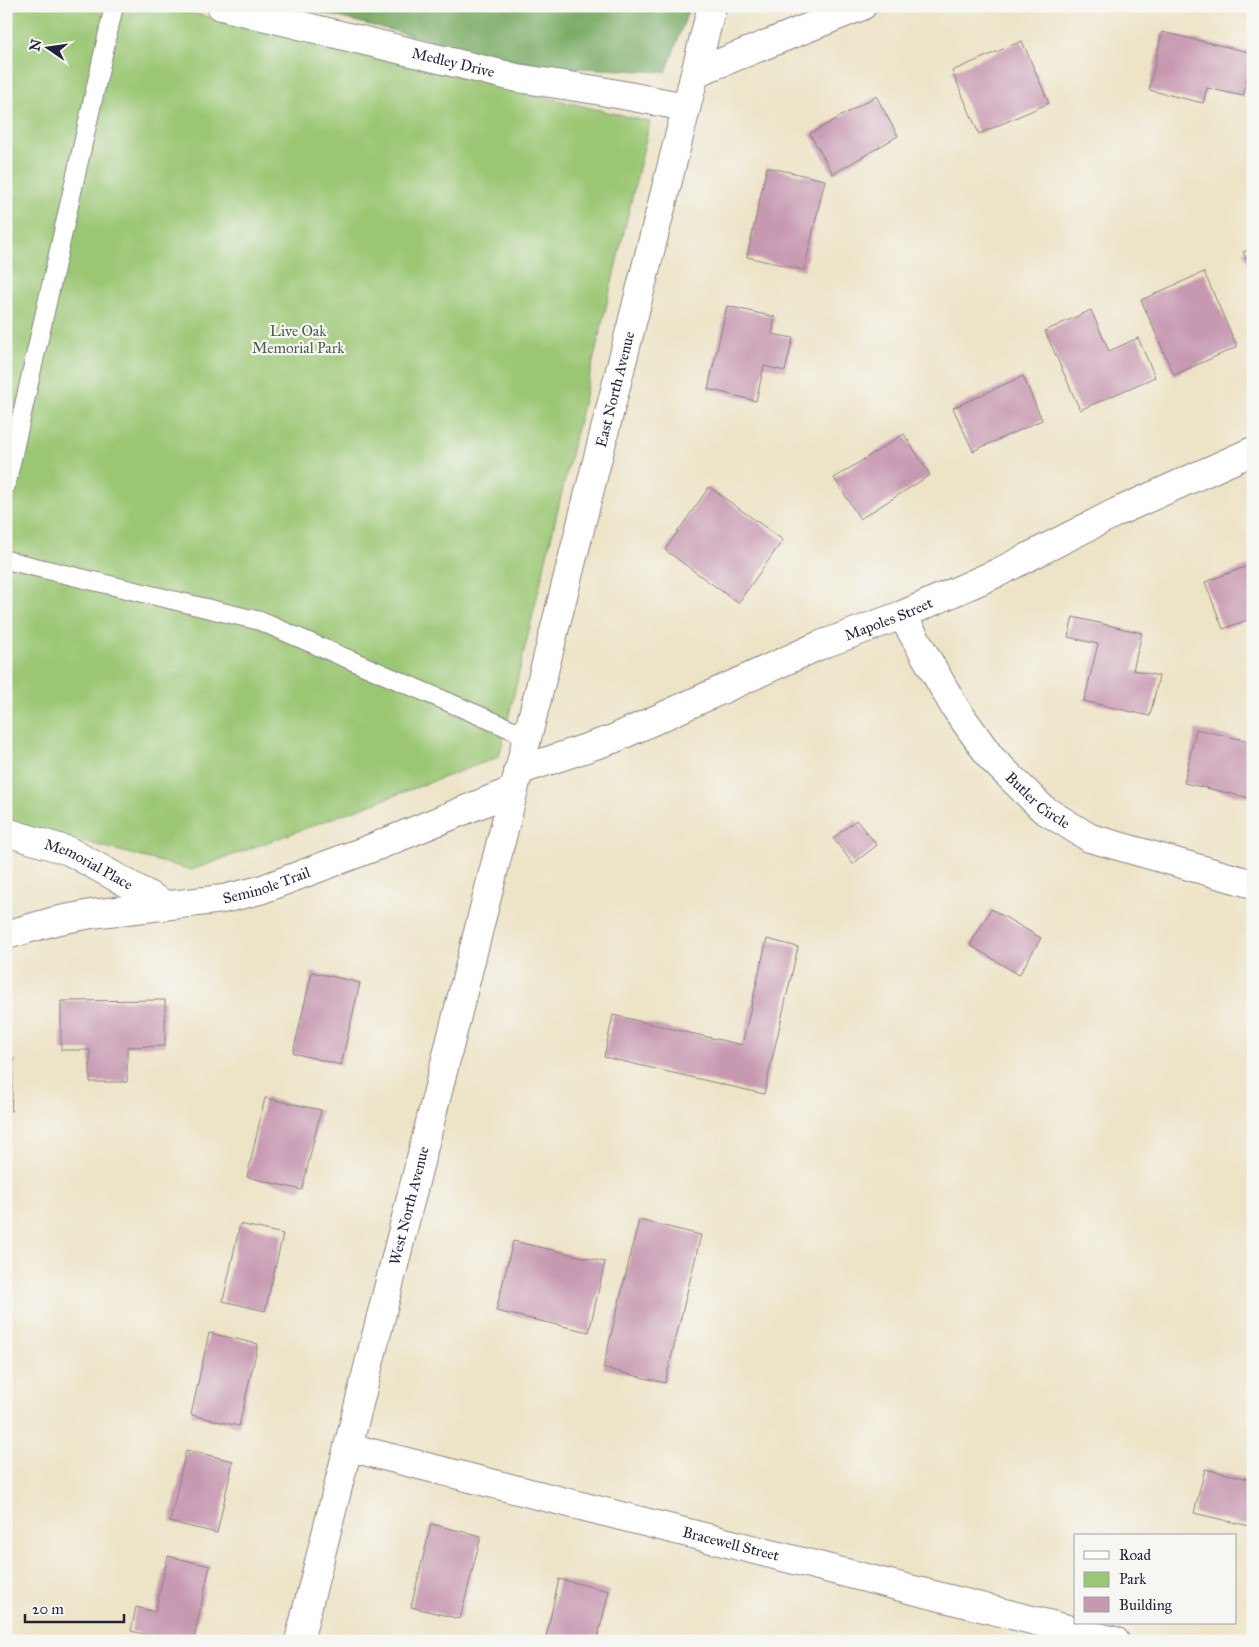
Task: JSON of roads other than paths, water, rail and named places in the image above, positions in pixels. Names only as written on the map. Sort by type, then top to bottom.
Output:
[{"type":"street","name":"Medley Drive","points":[[221,6],[517,78],[596,90],[686,107]]},
{"type":"street","name":"East North Avenue","points":[[516,780],[712,6]]},
{"type":"street","points":[[695,74],[862,6]]},
{"type":"street","name":"Mapoles Street","points":[[516,780],[613,739],[818,646],[902,615],[996,573],[1117,512],[1253,451]]},
{"type":"street","name":"Butler Circle","points":[[902,615],[954,706],[991,758],[1043,809],[1090,838],[1253,884]]},
{"type":"street","name":"Seminole Trail","points":[[6,935],[82,916],[223,898],[260,890],[377,846],[516,780]]},
{"type":"street","name":"West North Avenue","points":[[298,1641],[516,780]]},
{"type":"street","name":"Memorial Place","points":[[6,832],[69,851],[166,905]]},
{"type":"street","name":"Bracewell Street","points":[[348,1447],[1115,1641]]},
{"type":"lane","points":[[6,485],[114,6]]},
{"type":"lane","points":[[6,560],[260,622],[527,736]]},
{"type":"park label","name":"Live Oak Memorial Park","points":[[298,340]]}]
